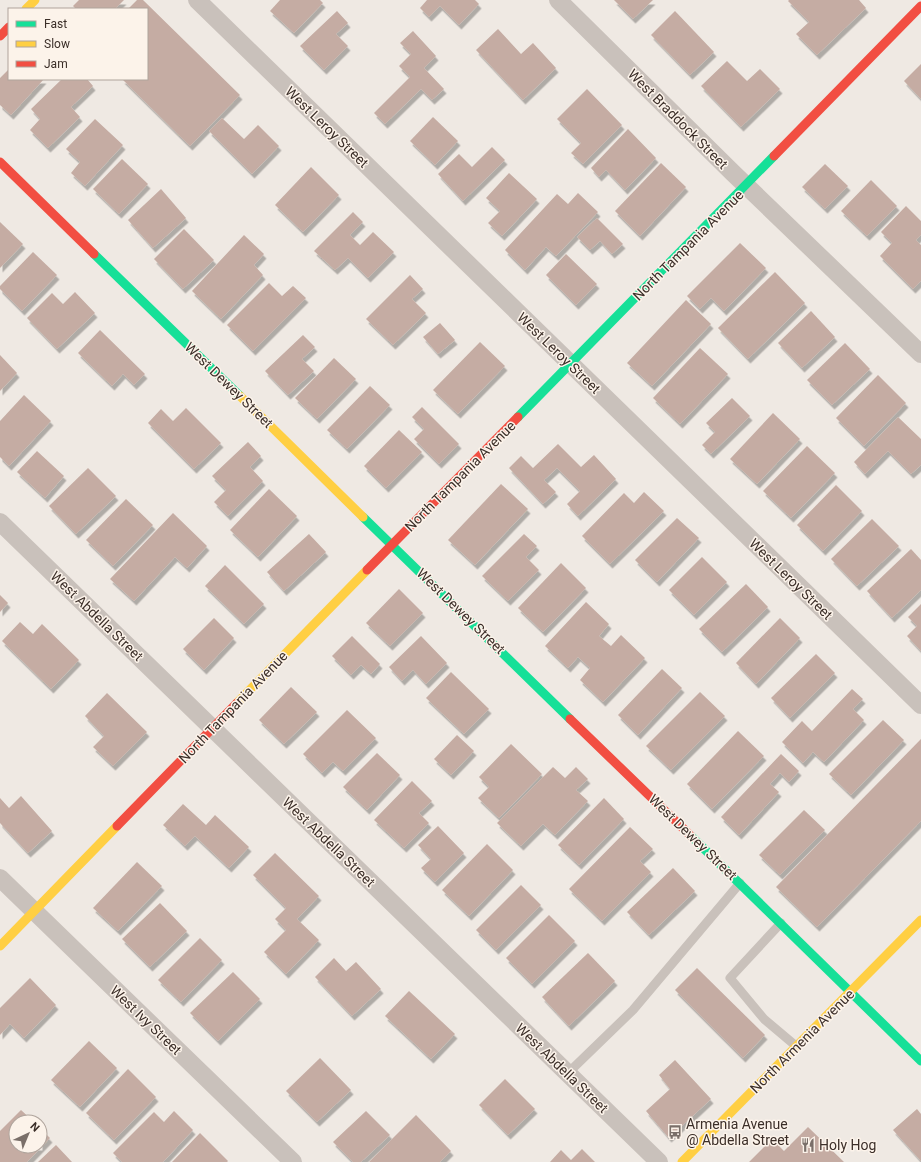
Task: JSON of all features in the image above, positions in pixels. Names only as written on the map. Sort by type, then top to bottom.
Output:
[{"type":"street","points":[[27,8],[35,0]]},
{"type":"street","name":"West Leroy Street","points":[[197,0],[921,705]]},
{"type":"street","name":"West Braddock Street","points":[[558,0],[746,186],[921,354]]},
{"type":"street","name":"North Tampania Avenue","points":[[0,946],[921,6]]},
{"type":"street","points":[[0,36],[8,28]]},
{"type":"street","name":"West Dewey Street","points":[[0,162],[921,1061]]},
{"type":"street","name":"West Abdella Street","points":[[0,522],[659,1162]]},
{"type":"street","name":"West Ivy Street","points":[[0,878],[293,1162]]},
{"type":"street","name":"North Armenia Avenue","points":[[682,1162],[921,920]]},
{"type":"lane","points":[[568,1073],[633,1010],[740,883]]},
{"type":"lane","points":[[781,924],[730,978],[764,1019],[796,1046]]},
{"type":"building","points":[[79,0],[124,0],[116,8],[75,8],[73,6]]},
{"type":"building","points":[[137,0],[143,0],[240,95],[190,146],[123,80],[148,80],[148,8],[129,8]]},
{"type":"building","points":[[280,0],[320,0],[323,3],[294,33],[270,11]]},
{"type":"building","points":[[427,0],[475,0],[479,4],[459,25],[440,6],[429,17],[420,8]]},
{"type":"building","points":[[614,0],[653,0],[633,19]]},
{"type":"building","points":[[859,0],[866,8],[817,55],[796,34],[809,22],[788,1]]},
{"type":"building","points":[[337,11],[348,23],[336,34],[348,46],[324,70],[300,46]]},
{"type":"building","points":[[675,11],[714,52],[690,75],[651,35]]},
{"type":"building","points":[[498,29],[521,54],[533,43],[556,68],[523,100],[476,50]]},
{"type":"building","points":[[413,31],[436,56],[424,68],[444,89],[432,100],[421,89],[385,124],[374,113],[410,77],[399,66],[411,54],[400,43]]},
{"type":"building","points":[[727,61],[747,81],[760,69],[780,89],[741,127],[701,86]]},
{"type":"building","points":[[921,64],[921,99],[904,81]]},
{"type":"building","points":[[8,70],[8,80],[43,80],[11,115],[0,105],[0,78]]},
{"type":"building","points":[[61,80],[88,80],[93,86],[71,107],[80,117],[48,148],[30,130],[40,119],[31,109]]},
{"type":"building","points":[[587,89],[622,125],[583,164],[571,153],[581,143],[557,119]]},
{"type":"building","points":[[433,117],[458,141],[435,165],[410,141]]},
{"type":"building","points":[[222,118],[244,139],[258,125],[279,146],[252,174],[209,131]]},
{"type":"building","points":[[95,119],[123,145],[85,186],[71,173],[80,162],[66,149]]},
{"type":"building","points":[[628,129],[656,158],[625,190],[606,170],[599,177],[591,168]]},
{"type":"building","points":[[492,147],[505,160],[463,201],[438,174],[459,154],[472,167]]},
{"type":"building","points":[[122,159],[148,184],[119,214],[93,189]]},
{"type":"building","points":[[661,163],[686,187],[640,236],[615,211]]},
{"type":"building","points":[[825,164],[848,186],[825,209],[802,187]]},
{"type":"building","points":[[311,167],[339,195],[303,232],[275,205]]},
{"type":"building","points":[[509,173],[537,199],[502,236],[488,223],[500,211],[486,198]]},
{"type":"building","points":[[871,180],[897,206],[867,236],[841,211]]},
{"type":"building","points":[[161,189],[186,218],[153,248],[128,220]]},
{"type":"building","points":[[578,193],[598,212],[556,256],[546,247],[525,270],[505,250],[557,194],[568,204]]},
{"type":"building","points":[[906,206],[921,221],[921,235],[916,240],[921,245],[921,281],[913,289],[880,256],[892,243],[881,232]]},
{"type":"building","points":[[353,212],[363,222],[350,235],[360,245],[373,232],[394,252],[368,278],[348,258],[335,270],[314,251]]},
{"type":"building","points":[[597,218],[623,244],[612,254],[600,241],[590,250],[577,237]]},
{"type":"building","points":[[0,222],[23,244],[0,268]]},
{"type":"building","points":[[184,229],[214,260],[183,289],[154,259]]},
{"type":"building","points":[[244,235],[264,254],[254,265],[263,275],[221,319],[192,291]]},
{"type":"building","points":[[740,243],[766,268],[724,311],[711,298],[700,309],[687,296]]},
{"type":"building","points":[[33,252],[57,275],[22,311],[0,289],[0,286]]},
{"type":"building","points":[[566,254],[597,284],[576,305],[546,275]]},
{"type":"building","points":[[775,272],[805,303],[748,359],[718,328]]},
{"type":"building","points":[[410,275],[423,289],[412,299],[426,313],[393,345],[366,319]]},
{"type":"building","points":[[269,283],[282,296],[293,286],[306,298],[253,351],[227,325]]},
{"type":"building","points":[[75,292],[95,313],[57,349],[27,318],[52,293],[63,304]]},
{"type":"building","points":[[686,300],[711,324],[652,386],[627,363]]},
{"type":"building","points":[[811,311],[835,337],[802,368],[778,343]]},
{"type":"building","points":[[440,323],[455,340],[438,354],[423,337]]},
{"type":"building","points":[[100,330],[145,374],[134,385],[123,374],[112,386],[78,353]]},
{"type":"building","points":[[303,335],[315,347],[302,359],[314,371],[288,395],[265,371]]},
{"type":"building","points":[[480,342],[505,366],[458,414],[433,390]]},
{"type":"building","points":[[845,343],[870,369],[832,405],[807,380]]},
{"type":"building","points":[[700,348],[728,374],[680,424],[653,398]]},
{"type":"building","points":[[0,355],[17,373],[0,391]]},
{"type":"building","points":[[334,358],[356,379],[317,419],[295,398]]},
{"type":"building","points":[[878,375],[906,403],[864,446],[836,418]]},
{"type":"building","points":[[370,386],[390,405],[347,449],[327,430]]},
{"type":"building","points":[[24,395],[51,421],[9,466],[0,457],[0,421]]},
{"type":"building","points":[[732,398],[750,416],[711,454],[702,445],[715,432],[706,423]]},
{"type":"building","points":[[422,407],[459,444],[439,464],[414,439],[424,429],[412,417]]},
{"type":"building","points":[[186,408],[221,443],[194,469],[148,423],[161,409],[173,421]]},
{"type":"building","points":[[773,413],[800,439],[757,484],[730,459]]},
{"type":"building","points":[[898,417],[921,439],[921,465],[911,474],[888,451],[865,474],[854,462]]},
{"type":"building","points":[[399,430],[422,452],[386,488],[364,466]]},
{"type":"building","points":[[248,442],[261,456],[250,467],[263,481],[228,516],[214,502],[226,490],[212,476]]},
{"type":"building","points":[[558,444],[581,467],[594,455],[616,479],[578,516],[567,504],[580,491],[557,468],[544,480],[556,492],[543,504],[509,468],[521,456],[533,468]]},
{"type":"building","points":[[807,446],[835,473],[791,518],[763,491]]},
{"type":"building","points":[[37,451],[64,476],[45,498],[17,472]]},
{"type":"building","points":[[88,468],[116,496],[76,534],[49,506]]},
{"type":"building","points":[[501,484],[528,509],[475,565],[448,540]]},
{"type":"building","points":[[836,485],[862,511],[823,551],[797,525]]},
{"type":"building","points":[[269,489],[297,516],[258,557],[230,530]]},
{"type":"building","points":[[644,492],[664,511],[610,564],[582,536],[624,493],[634,503]]},
{"type":"building","points":[[126,499],[153,525],[113,566],[86,540]]},
{"type":"building","points":[[173,513],[207,546],[187,568],[175,557],[134,601],[110,579]]},
{"type":"building","points":[[677,518],[699,538],[657,582],[635,560]]},
{"type":"building","points":[[872,519],[899,546],[857,586],[831,559]]},
{"type":"building","points":[[309,534],[326,552],[284,591],[267,572]]},
{"type":"building","points":[[524,534],[537,546],[526,557],[539,570],[508,601],[482,576]]},
{"type":"building","points":[[911,549],[921,560],[921,590],[892,618],[867,591]]},
{"type":"building","points":[[702,557],[727,582],[694,615],[669,590]]},
{"type":"building","points":[[561,563],[586,588],[543,632],[518,608]]},
{"type":"building","points":[[225,565],[264,604],[244,624],[205,586]]},
{"type":"building","points":[[746,584],[768,607],[722,652],[699,629]]},
{"type":"building","points":[[399,589],[423,613],[390,646],[366,623]]},
{"type":"building","points":[[0,595],[8,603],[0,612]]},
{"type":"building","points":[[586,602],[609,624],[599,636],[611,646],[621,635],[645,658],[603,702],[580,680],[590,668],[578,657],[568,668],[545,646]]},
{"type":"building","points":[[921,604],[921,651],[907,636],[917,626],[908,617]]},
{"type":"building","points":[[214,618],[234,638],[204,670],[183,649]]},
{"type":"building","points":[[780,618],[800,638],[756,684],[736,663]]},
{"type":"building","points":[[20,622],[33,634],[42,624],[79,660],[51,689],[2,641]]},
{"type":"building","points":[[352,636],[380,664],[371,674],[361,665],[351,675],[332,656]]},
{"type":"building","points":[[421,636],[447,663],[426,684],[413,670],[402,681],[389,667]]},
{"type":"building","points":[[816,654],[835,673],[790,718],[771,698]]},
{"type":"building","points":[[662,669],[682,688],[638,735],[618,715]]},
{"type":"building","points":[[451,672],[489,709],[464,734],[426,698]]},
{"type":"building","points":[[291,687],[317,712],[284,744],[259,720]]},
{"type":"building","points":[[852,689],[863,699],[853,709],[864,720],[824,762],[813,752],[803,763],[782,742],[802,721],[812,731]]},
{"type":"building","points":[[700,692],[725,716],[671,770],[646,746]]},
{"type":"building","points":[[107,693],[147,732],[113,766],[93,747],[104,736],[85,716]]},
{"type":"building","points":[[347,710],[376,738],[343,771],[333,762],[322,773],[303,754]]},
{"type":"building","points":[[883,720],[904,740],[851,795],[829,774]]},
{"type":"building","points":[[738,731],[764,756],[712,809],[687,784]]},
{"type":"building","points":[[457,735],[474,751],[451,775],[434,759]]},
{"type":"building","points":[[921,739],[921,821],[817,927],[776,887]]},
{"type":"building","points":[[511,744],[542,774],[499,818],[478,798],[489,787],[479,777]]},
{"type":"building","points":[[377,753],[400,775],[367,810],[343,787]]},
{"type":"building","points":[[781,754],[799,771],[789,782],[780,773],[770,784],[779,792],[739,835],[721,817]]},
{"type":"building","points":[[553,767],[565,778],[576,767],[588,779],[576,790],[588,801],[555,835],[543,824],[521,846],[497,823]]},
{"type":"building","points":[[412,781],[432,801],[419,813],[429,823],[404,848],[374,820]]},
{"type":"building","points":[[21,796],[52,831],[28,853],[0,823],[0,798],[9,808]]},
{"type":"building","points":[[604,798],[624,819],[579,865],[558,845]]},
{"type":"building","points":[[183,804],[206,825],[215,815],[249,847],[229,868],[195,836],[185,846],[163,825]]},
{"type":"building","points":[[804,810],[825,830],[780,875],[759,855]]},
{"type":"building","points":[[438,826],[464,853],[435,882],[421,868],[431,859],[418,845]]},
{"type":"building","points":[[630,827],[653,849],[640,861],[651,872],[602,921],[569,889]]},
{"type":"building","points":[[487,844],[513,870],[469,916],[442,890]]},
{"type":"building","points":[[275,853],[319,896],[297,919],[319,940],[286,974],[264,952],[286,930],[275,919],[286,908],[253,875]]},
{"type":"building","points":[[137,862],[162,886],[118,931],[93,908]]},
{"type":"building","points":[[673,868],[695,891],[649,935],[627,912]]},
{"type":"building","points":[[521,885],[541,905],[496,950],[476,930]]},
{"type":"building","points":[[160,903],[187,931],[150,967],[122,939]]},
{"type":"building","points":[[549,915],[575,941],[532,984],[506,958]]},
{"type":"building","points":[[200,938],[222,960],[181,1002],[158,980]]},
{"type":"building","points":[[588,953],[615,981],[569,1026],[542,997]]},
{"type":"building","points":[[334,958],[346,971],[356,962],[381,989],[352,1016],[315,977]]},
{"type":"building","points":[[697,968],[765,1035],[743,1058],[675,990]]},
{"type":"building","points":[[233,972],[260,999],[218,1041],[190,1013]]},
{"type":"building","points":[[30,978],[56,1005],[24,1038],[10,1024],[0,1035],[0,1008]]},
{"type":"building","points":[[409,991],[455,1034],[431,1059],[385,1016]]},
{"type":"building","points":[[89,1041],[117,1068],[80,1107],[51,1080]]},
{"type":"building","points":[[320,1058],[351,1090],[317,1122],[286,1091]]},
{"type":"building","points":[[675,1060],[711,1099],[669,1138],[646,1111],[670,1089],[659,1075]]},
{"type":"building","points":[[128,1069],[156,1097],[114,1140],[86,1113]]},
{"type":"building","points":[[505,1079],[535,1109],[508,1135],[479,1105]]},
{"type":"building","points":[[917,1109],[921,1114],[921,1161],[893,1130]]},
{"type":"building","points":[[21,1110],[25,1114],[17,1114]]},
{"type":"building","points":[[174,1111],[193,1130],[163,1162],[122,1162],[113,1153],[154,1112],[164,1122]]},
{"type":"building","points":[[366,1111],[390,1135],[361,1162],[353,1162],[333,1142]]},
{"type":"building","points":[[416,1115],[451,1151],[440,1162],[369,1162]]},
{"type":"building","points":[[8,1123],[8,1154],[35,1154],[27,1162],[0,1162],[0,1131]]},
{"type":"building","name":"Holy Hog","points":[[808,1127],[844,1162],[749,1162],[772,1139],[784,1151]]},
{"type":"building","points":[[200,1133],[228,1161],[172,1162]]},
{"type":"building","points":[[56,1145],[72,1162],[38,1162]]},
{"type":"building","points":[[582,1149],[595,1162],[550,1162],[561,1150],[571,1160]]},
{"type":"traffic: fast","points":[[518,417],[774,156]]},
{"type":"traffic: fast","points":[[94,254],[240,396]]},
{"type":"traffic: fast","points":[[363,517],[570,719]]},
{"type":"traffic: fast","points":[[691,836],[921,1061]]},
{"type":"traffic: slow","points":[[27,8],[35,0]]},
{"type":"traffic: slow","points":[[240,396],[363,517]]},
{"type":"traffic: slow","points":[[237,703],[367,570]]},
{"type":"traffic: slow","points":[[0,946],[117,826]]},
{"type":"traffic: slow","points":[[682,1162],[921,920]]},
{"type":"traffic: jam","points":[[774,156],[921,6]]},
{"type":"traffic: jam","points":[[0,36],[8,28]]},
{"type":"traffic: jam","points":[[0,162],[94,254]]},
{"type":"traffic: jam","points":[[367,570],[518,417]]},
{"type":"traffic: jam","points":[[117,826],[237,703]]},
{"type":"traffic: jam","points":[[570,719],[691,836]]},
{"type":"place","name":"Armenia Avenue @ Abdella Street","points":[[675,1132]]},
{"type":"place","name":"Holy Hog","points":[[808,1145]]}]
